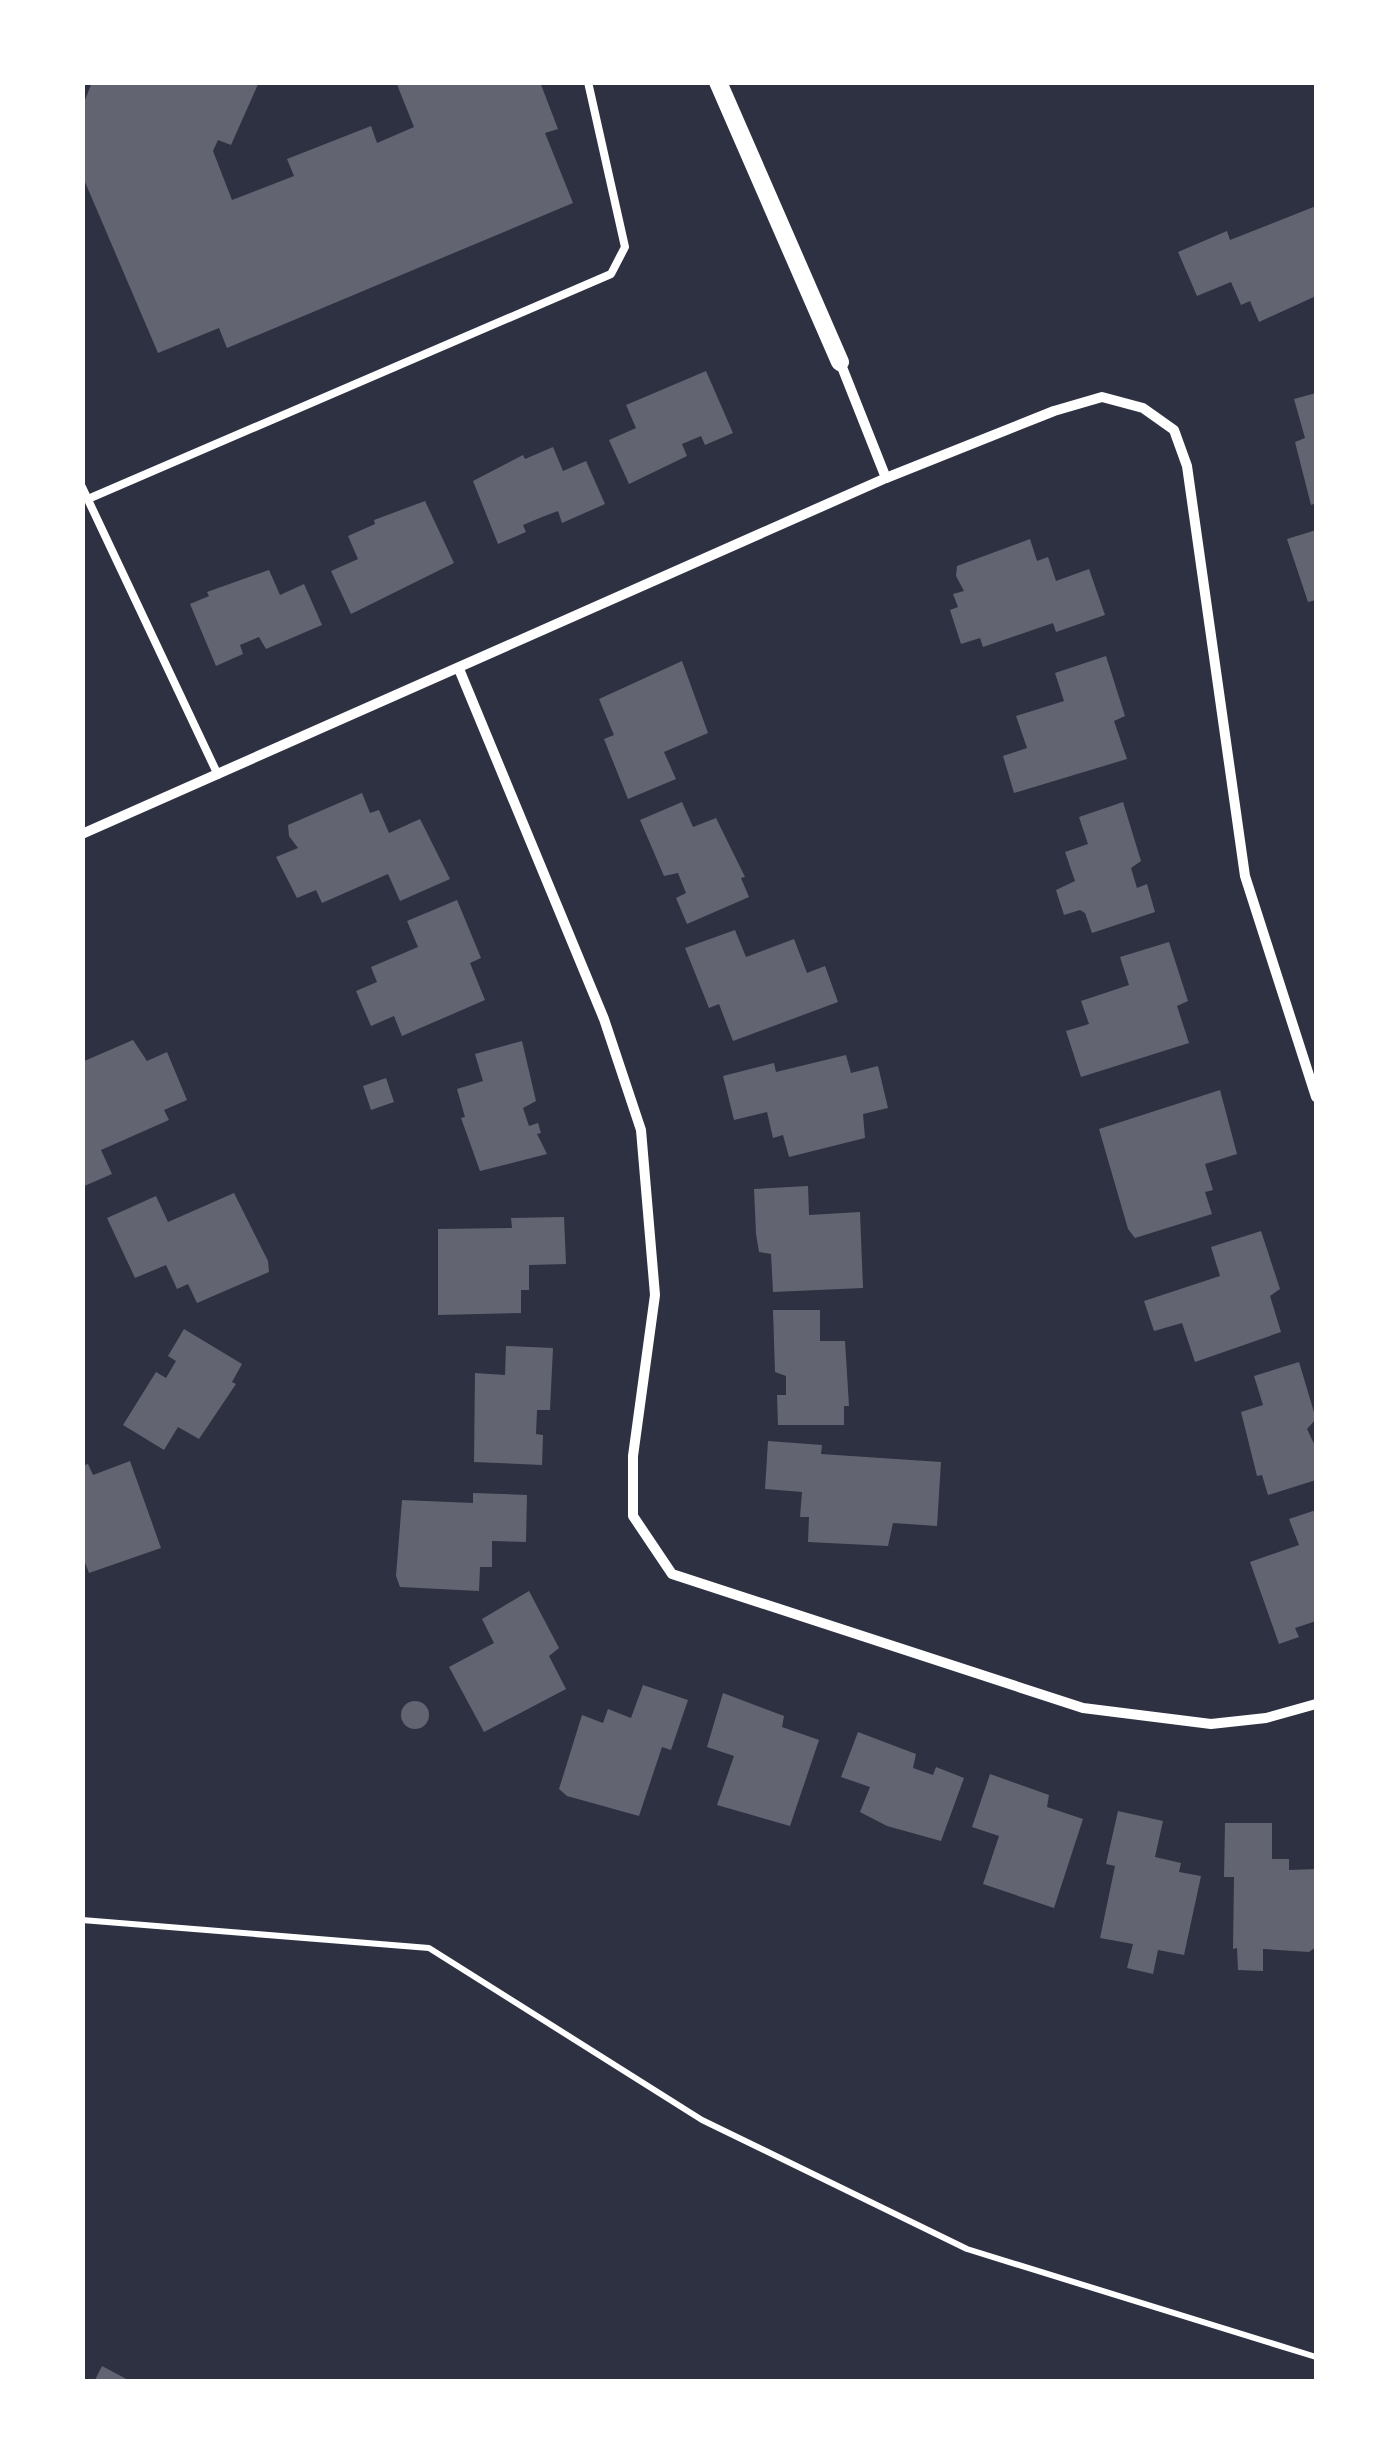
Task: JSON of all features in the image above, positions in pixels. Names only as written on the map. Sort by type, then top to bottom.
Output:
[{"type":"street","points":[[718,82],[886,478]]},
{"type":"street","points":[[82,834],[886,478],[1054,411],[1102,397],[1143,408],[1174,430],[1187,466],[1245,876],[1316,1096]]},
{"type":"street","points":[[459,670],[604,1020],[640,1130],[655,1296],[632,1456],[633,1516],[672,1574],[1083,1708],[1211,1724],[1266,1718],[1316,1704]]},
{"type":"lane","points":[[88,499],[611,274],[625,246],[588,82]]},
{"type":"lane","points":[[82,487],[218,775]]},
{"type":"path","points":[[82,1920],[428,1948],[702,2120],[967,2249],[1316,2357]]},
{"type":"building","points":[[92,82],[259,82],[231,145],[218,140],[213,151],[232,200],[294,176],[287,159],[371,126],[377,143],[414,127],[396,82],[540,82],[558,129],[545,133],[573,203],[227,348],[219,328],[158,353],[82,175],[82,108]]},
{"type":"building","points":[[1316,206],[1316,296],[1259,322],[1250,301],[1241,305],[1231,282],[1197,296],[1178,252],[1227,231],[1230,240]]},
{"type":"building","points":[[706,371],[733,433],[705,445],[701,436],[682,444],[687,456],[629,484],[609,440],[636,428],[626,405]]},
{"type":"building","points":[[1316,393],[1316,503],[1311,505],[1295,442],[1305,438],[1294,399]]},
{"type":"building","points":[[553,447],[563,471],[586,461],[605,504],[562,523],[558,511],[523,525],[526,532],[498,544],[473,481],[523,455],[525,459]]},
{"type":"building","points":[[425,501],[454,563],[351,614],[331,571],[358,559],[348,536],[375,524],[374,520]]},
{"type":"building","points":[[1316,530],[1316,600],[1308,602],[1287,539]]},
{"type":"building","points":[[1030,539],[1037,561],[1048,557],[1056,581],[1089,569],[1105,615],[1056,632],[1053,623],[983,647],[980,638],[961,644],[950,610],[958,607],[953,594],[964,591],[956,576],[957,566]]},
{"type":"building","points":[[269,570],[280,595],[304,584],[322,625],[266,649],[259,637],[240,645],[243,654],[216,666],[190,604],[209,596],[207,592]]},
{"type":"building","points":[[1106,656],[1125,716],[1114,721],[1127,759],[1014,793],[1003,756],[1027,748],[1016,716],[1064,701],[1055,673]]},
{"type":"building","points":[[682,661],[708,733],[664,752],[676,779],[628,799],[604,739],[614,735],[599,699]]},
{"type":"building","points":[[362,793],[370,813],[379,810],[389,833],[420,819],[450,879],[400,901],[388,874],[322,903],[316,890],[297,898],[276,857],[298,848],[289,836],[288,825]]},
{"type":"building","points":[[682,802],[693,827],[716,818],[745,877],[741,878],[749,897],[687,924],[676,898],[686,893],[678,873],[664,876],[640,820]]},
{"type":"building","points":[[1123,802],[1141,861],[1131,868],[1137,888],[1147,884],[1155,912],[1092,933],[1085,913],[1080,910],[1064,915],[1056,890],[1075,881],[1065,852],[1088,844],[1079,817]]},
{"type":"building","points":[[457,900],[481,958],[470,963],[485,1000],[402,1036],[394,1016],[371,1026],[356,991],[377,982],[371,967],[418,947],[407,921]]},
{"type":"building","points":[[735,930],[746,957],[794,939],[807,973],[825,966],[838,1002],[733,1041],[719,1004],[709,1008],[685,948]]},
{"type":"building","points":[[1169,942],[1188,1001],[1177,1006],[1189,1043],[1081,1077],[1066,1031],[1089,1024],[1081,1001],[1129,985],[1120,957]]},
{"type":"building","points":[[133,1040],[147,1061],[167,1052],[187,1100],[164,1110],[169,1120],[101,1150],[112,1174],[82,1187],[82,1062]]},
{"type":"building","points":[[522,1041],[536,1101],[523,1108],[529,1126],[538,1123],[541,1133],[537,1134],[547,1154],[480,1171],[461,1118],[465,1117],[457,1089],[483,1081],[475,1054]]},
{"type":"building","points":[[846,1055],[851,1073],[878,1066],[888,1108],[863,1114],[865,1138],[789,1157],[783,1135],[773,1138],[767,1112],[734,1120],[723,1076],[774,1063],[776,1072]]},
{"type":"building","points":[[386,1078],[394,1102],[371,1110],[363,1086]]},
{"type":"building","points":[[1220,1090],[1237,1154],[1205,1164],[1213,1190],[1205,1192],[1212,1214],[1135,1238],[1128,1229],[1099,1129]]},
{"type":"building","points":[[808,1186],[809,1215],[860,1212],[863,1288],[773,1292],[771,1254],[759,1252],[754,1189]]},
{"type":"building","points":[[234,1193],[268,1261],[269,1272],[197,1303],[188,1284],[177,1289],[166,1265],[135,1278],[107,1218],[156,1196],[168,1222]]},
{"type":"building","points":[[564,1217],[566,1264],[529,1265],[529,1290],[521,1290],[521,1313],[438,1315],[438,1229],[512,1228],[511,1218]]},
{"type":"building","points":[[1261,1231],[1280,1289],[1270,1296],[1281,1332],[1195,1362],[1182,1323],[1154,1331],[1144,1301],[1220,1276],[1211,1247]]},
{"type":"building","points":[[773,1310],[820,1310],[820,1341],[845,1341],[849,1406],[844,1406],[844,1425],[778,1425],[777,1395],[786,1395],[786,1376],[775,1372]]},
{"type":"building","points":[[184,1329],[242,1364],[232,1382],[236,1384],[199,1439],[178,1427],[164,1450],[123,1425],[156,1372],[166,1378],[176,1361],[168,1356]]},
{"type":"building","points":[[506,1346],[553,1348],[550,1410],[537,1410],[536,1434],[543,1435],[542,1465],[474,1462],[475,1373],[505,1375]]},
{"type":"building","points":[[1299,1362],[1316,1419],[1307,1429],[1316,1448],[1316,1480],[1268,1495],[1262,1475],[1257,1476],[1241,1412],[1263,1405],[1254,1376]]},
{"type":"building","points":[[768,1441],[822,1445],[821,1454],[941,1462],[937,1526],[893,1523],[888,1546],[808,1542],[809,1517],[800,1517],[802,1492],[765,1489]]},
{"type":"building","points":[[130,1461],[161,1548],[89,1573],[82,1555],[82,1466],[88,1464],[93,1475]]},
{"type":"building","points":[[473,1493],[527,1495],[526,1542],[492,1541],[492,1567],[480,1567],[479,1591],[400,1587],[396,1576],[402,1500],[473,1503]]},
{"type":"building","points":[[1316,1510],[1316,1621],[1295,1628],[1299,1637],[1279,1644],[1250,1562],[1299,1545],[1289,1519]]},
{"type":"building","points":[[529,1591],[559,1648],[549,1656],[566,1689],[484,1732],[449,1667],[494,1643],[482,1619]]},
{"type":"building","points":[[643,1685],[688,1700],[671,1750],[662,1747],[639,1816],[567,1796],[559,1789],[582,1715],[603,1723],[608,1709],[631,1718]]},
{"type":"building","points":[[723,1693],[784,1716],[782,1727],[819,1740],[790,1826],[717,1805],[734,1756],[707,1747]]},
{"type":"building","points":[[415,1701],[425,1705],[429,1715],[425,1725],[415,1729],[405,1725],[401,1715],[405,1705]]},
{"type":"building","points":[[858,1732],[916,1754],[913,1768],[933,1775],[936,1767],[964,1778],[941,1841],[887,1826],[860,1812],[870,1787],[841,1777]]},
{"type":"building","points":[[990,1774],[1049,1795],[1047,1807],[1083,1819],[1054,1908],[983,1884],[999,1836],[972,1827]]},
{"type":"building","points":[[1118,1811],[1163,1821],[1155,1857],[1181,1863],[1179,1872],[1201,1876],[1184,1955],[1158,1950],[1153,1974],[1127,1968],[1133,1944],[1100,1938],[1115,1866],[1106,1864]]},
{"type":"building","points":[[1225,1823],[1272,1823],[1272,1859],[1289,1859],[1289,1870],[1316,1869],[1316,1947],[1309,1952],[1263,1949],[1263,1971],[1238,1970],[1237,1948],[1233,1949],[1234,1877],[1224,1877]]},
{"type":"building","points":[[102,2366],[132,2382],[94,2382]]}]
